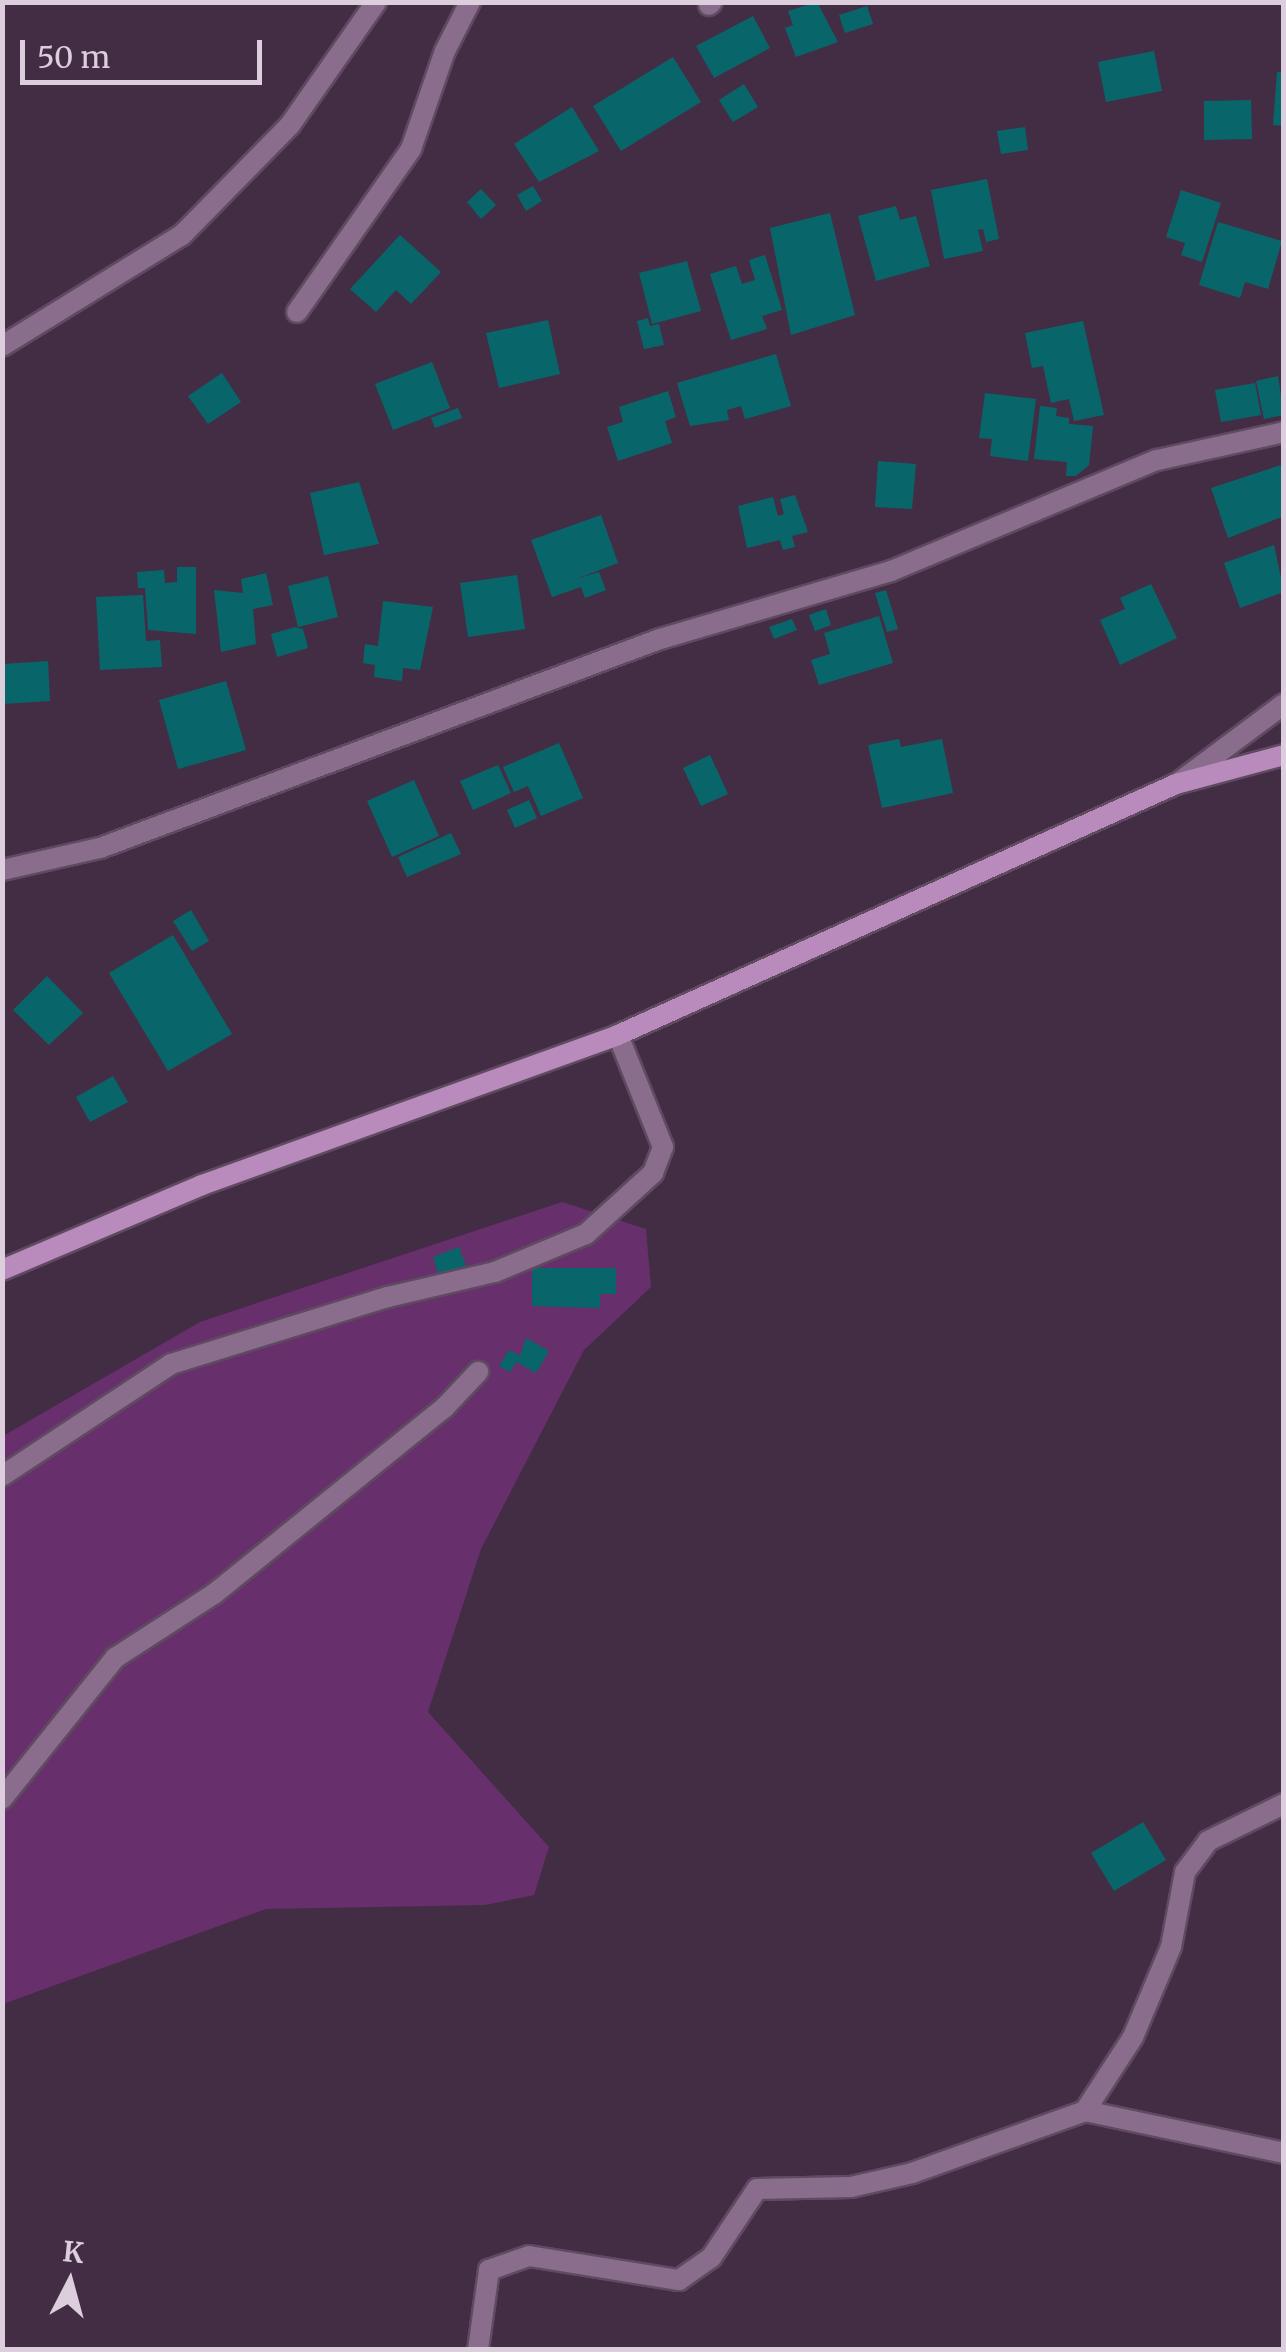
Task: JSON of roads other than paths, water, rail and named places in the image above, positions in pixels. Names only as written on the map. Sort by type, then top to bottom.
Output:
[{"type":"street","points":[[2,346],[182,235],[290,125],[376,2]]},
{"type":"street","points":[[297,312],[411,149],[444,51],[470,2]]},
{"type":"street","points":[[2,870],[100,848],[660,639],[891,571],[1156,460],[1284,432]]},
{"type":"street","points":[[1176,784],[1284,704]]},
{"type":"street","points":[[2,1270],[202,1185],[618,1035],[1176,784],[1284,755]]},
{"type":"street","points":[[2,1476],[172,1364],[388,1297],[495,1272],[586,1234],[653,1173],[663,1147],[618,1035]]},
{"type":"street","points":[[2,1800],[115,1658],[214,1594],[444,1408],[478,1372]]},
{"type":"street","points":[[1084,2111],[1133,2037],[1171,1946],[1186,1872],[1208,1840],[1284,1804]]},
{"type":"street","points":[[478,2350],[489,2270],[529,2256],[679,2280],[711,2258],[756,2189],[882,2180],[1084,2111],[1284,2153]]}]
